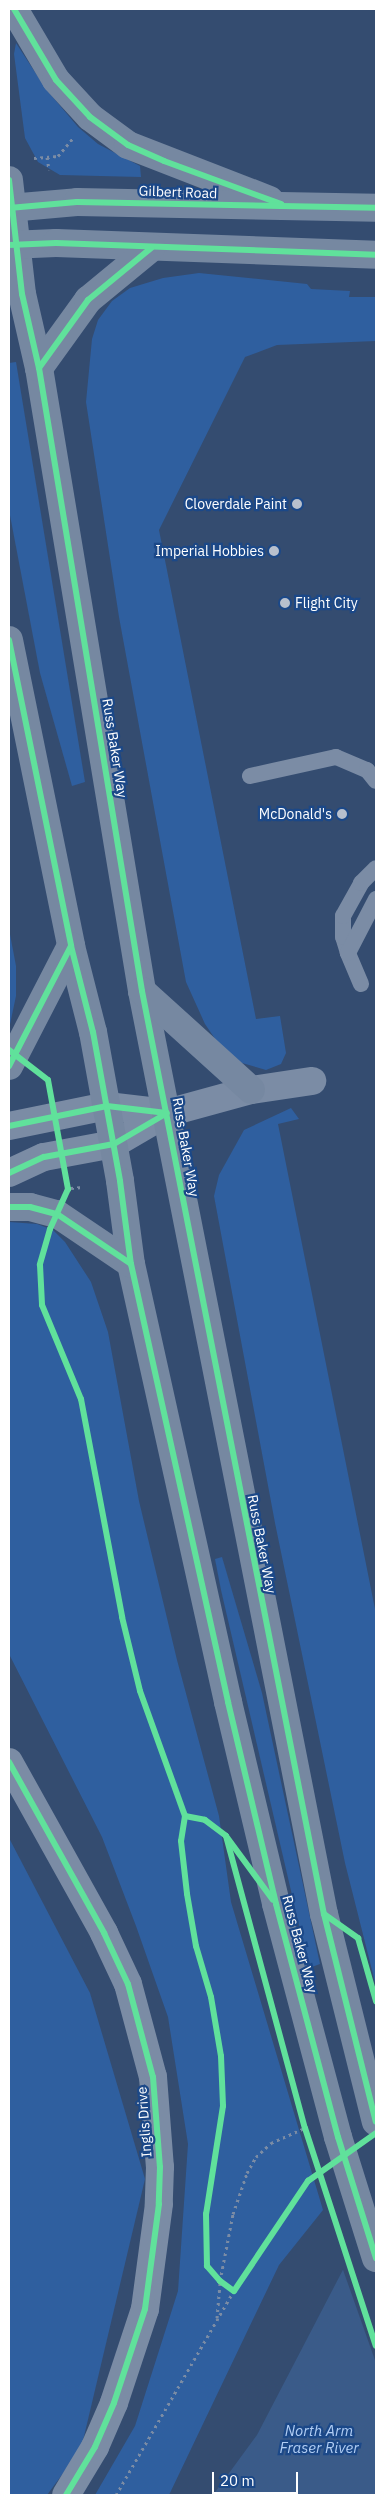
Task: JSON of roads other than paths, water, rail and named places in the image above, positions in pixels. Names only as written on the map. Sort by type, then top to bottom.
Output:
[{"type":"main road","points":[[14,9],[56,80],[90,117],[128,145],[293,208]]},
{"type":"main road","name":"Russ Baker Way","points":[[9,180],[13,244],[39,368],[142,990],[324,1914],[375,2117]]},
{"type":"main road","name":"Gilbert Road","points":[[10,207],[77,202],[293,208],[376,208]]},
{"type":"main road","points":[[13,244],[376,255]]},
{"type":"main road","points":[[39,368],[88,300],[151,248]]},
{"type":"main road","name":"Russ Baker Way","points":[[9,640],[72,946],[93,1032],[114,1144],[131,1264],[266,1860],[338,2137],[376,2258]]},
{"type":"main road","points":[[9,1066],[72,946]]},
{"type":"main road","points":[[142,990],[251,1090]]},
{"type":"main road","points":[[9,1207],[30,1207],[56,1214],[131,1264]]},
{"type":"street","points":[[9,1173],[62,1153],[114,1144],[167,1113],[251,1090],[312,1081]]},
{"type":"street","points":[[9,1126],[107,1106],[167,1113]]},
{"type":"street","name":"Inglis Drive","points":[[9,1762],[104,1933],[128,1984],[153,2077],[160,2167],[159,2204],[145,2308],[114,2403],[95,2447],[66,2495]]},
{"type":"lane","points":[[250,776],[336,758],[367,770],[376,781]]},
{"type":"lane","points":[[361,984],[343,937],[343,916],[360,883],[376,868]]},
{"type":"lane","points":[[348,952],[376,900]]},
{"type":"water","name":"North Arm Fraser River","points":[[376,2217],[376,2495],[213,2495],[257,2435],[360,2237]]},
{"type":"place","name":"Cloverdale Paint","points":[[297,504]]},
{"type":"place","name":"Imperial Hobbies","points":[[274,551]]},
{"type":"place","name":"Flight City","points":[[285,603]]},
{"type":"place","name":"McDonald's","points":[[342,814]]}]
